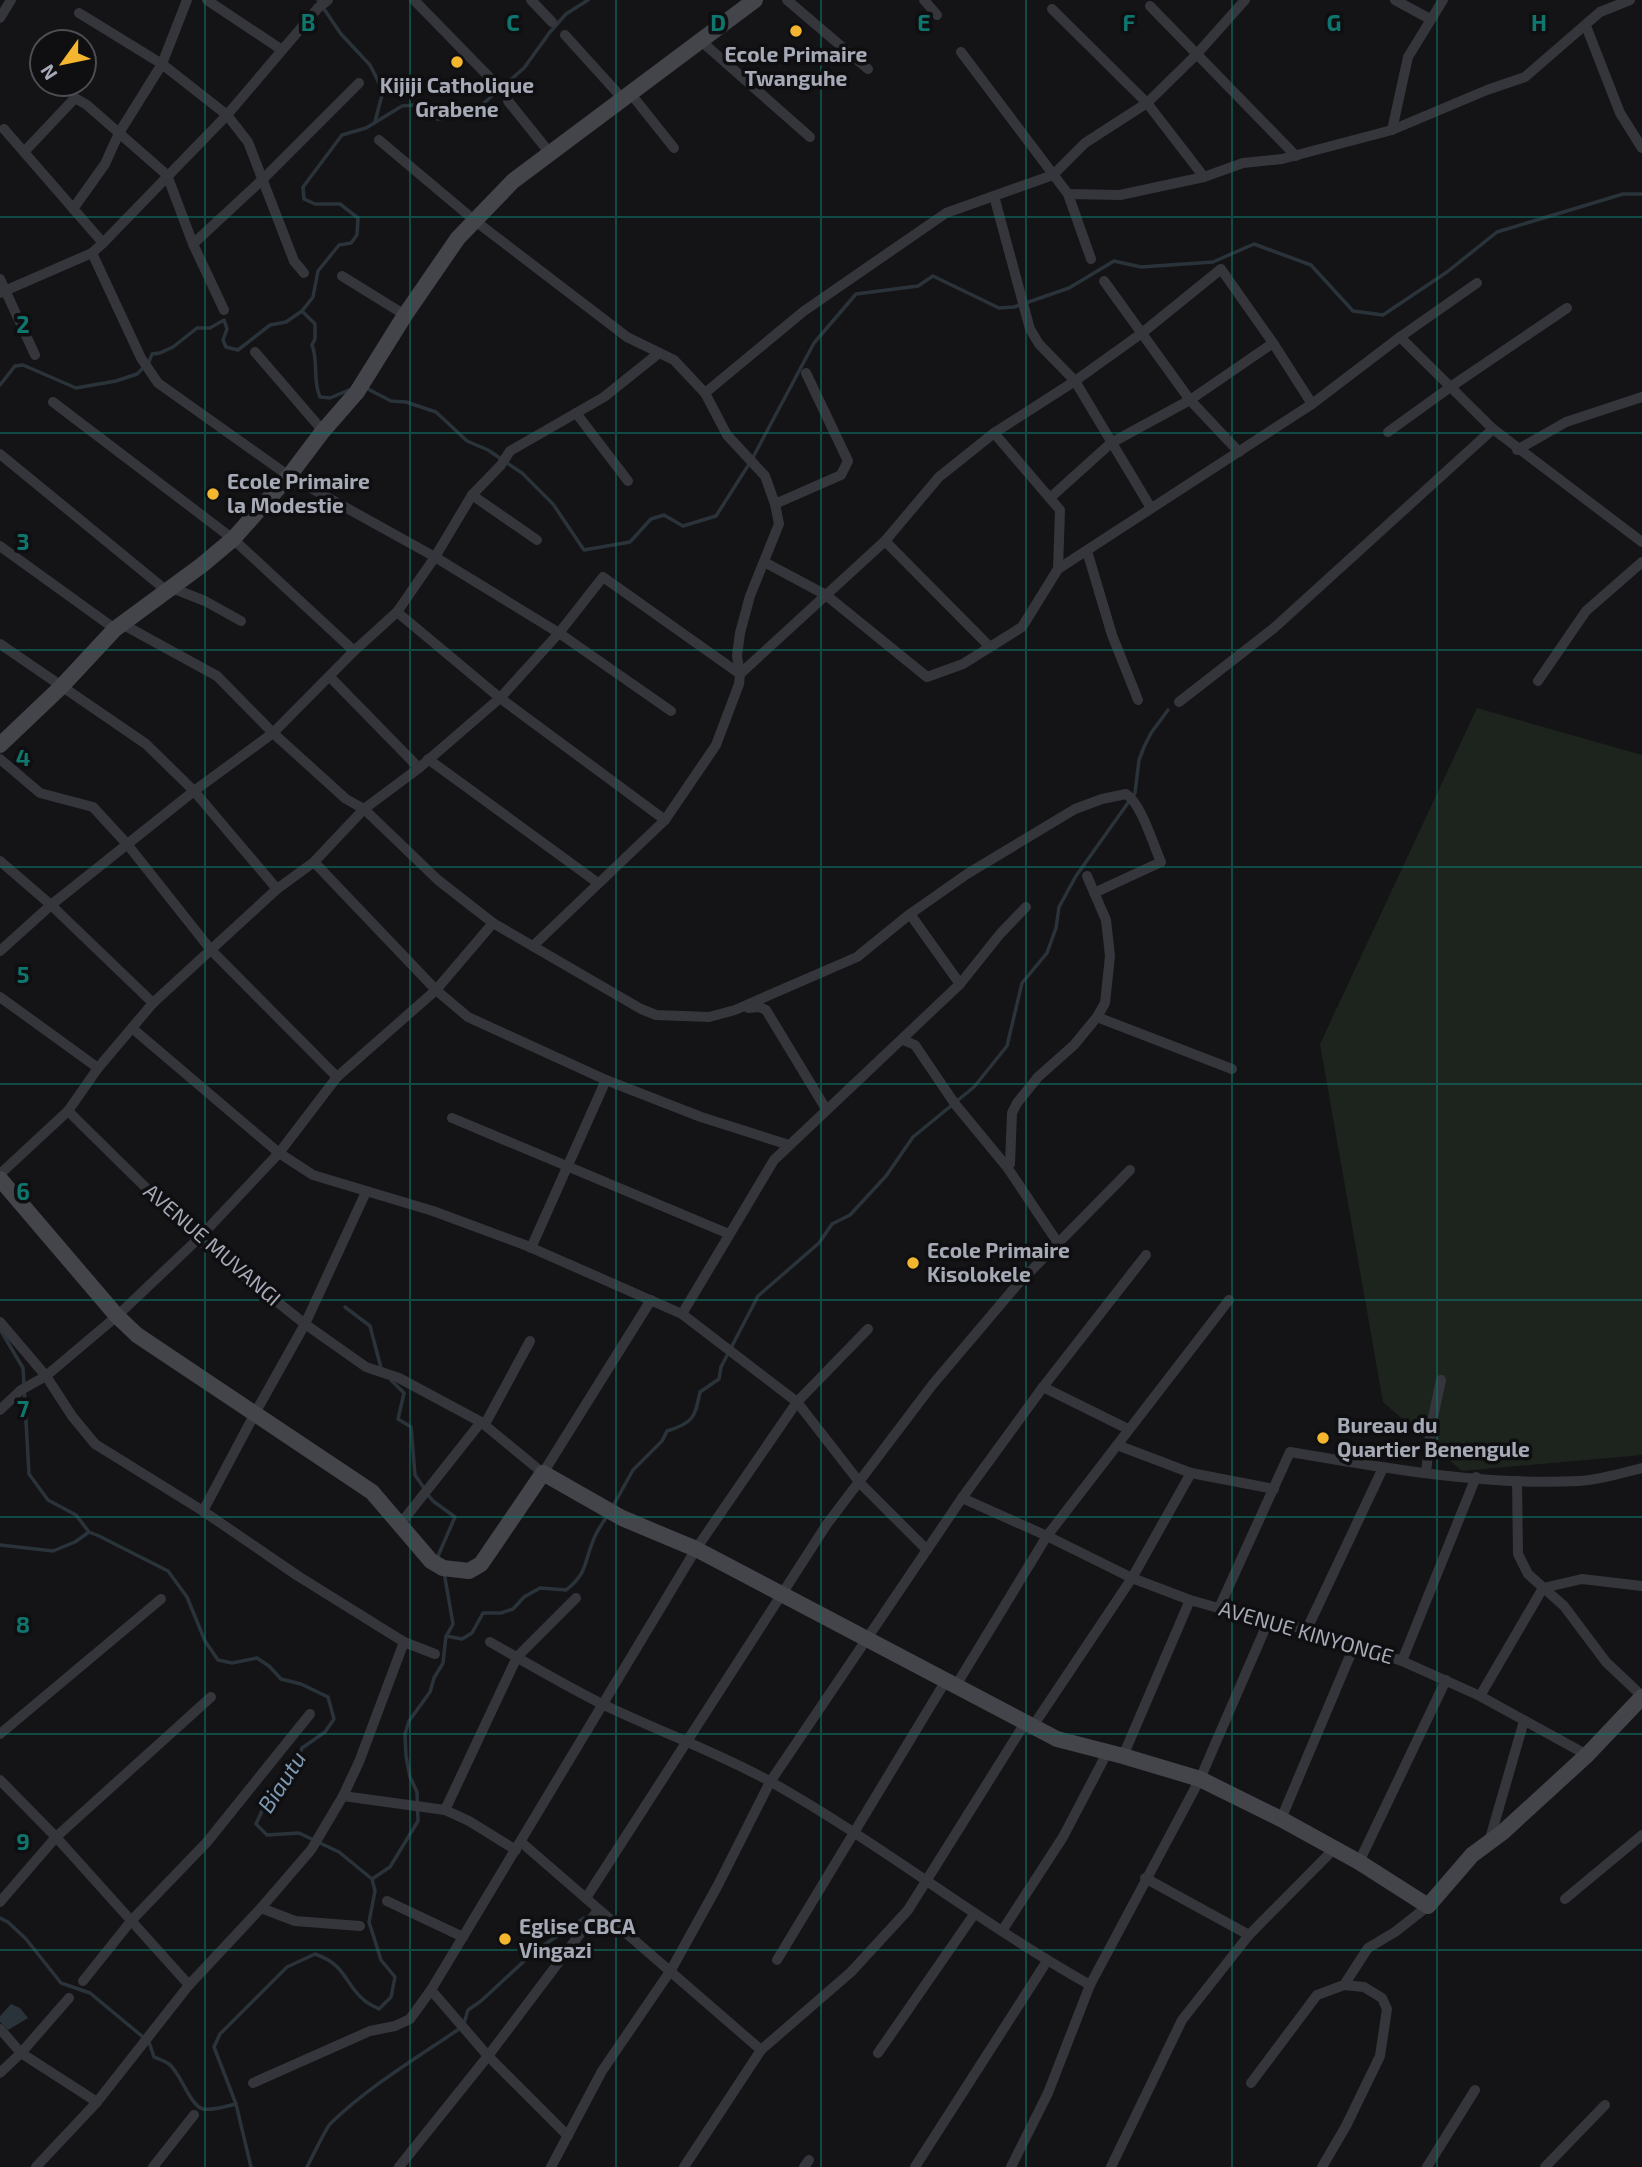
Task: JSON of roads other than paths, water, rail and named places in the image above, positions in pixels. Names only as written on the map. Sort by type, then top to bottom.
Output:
[{"type":"street","points":[[0,18],[11,0]]},
{"type":"street","points":[[73,209],[105,164],[119,133],[162,64],[187,0]]},
{"type":"street","points":[[207,0],[282,50]]},
{"type":"street","points":[[3,292],[92,253],[227,115],[318,8],[328,0]]},
{"type":"street","points":[[414,0],[495,83]]},
{"type":"street","points":[[531,0],[552,22]]},
{"type":"street","points":[[0,745],[61,687],[118,626],[233,539],[361,386],[458,237],[513,180],[755,0]]},
{"type":"street","points":[[787,0],[868,69]]},
{"type":"street","points":[[924,0],[937,15]]},
{"type":"street","points":[[1395,0],[1430,19]]},
{"type":"street","points":[[1392,130],[1408,57],[1443,0]]},
{"type":"street","points":[[1068,194],[1121,195],[1204,177],[1243,163],[1296,156],[1392,130],[1486,90],[1525,77],[1600,12],[1630,0]]},
{"type":"street","points":[[705,393],[804,311],[946,213],[1053,175],[1085,144],[1147,103],[1196,55],[1243,1]]},
{"type":"street","points":[[1150,6],[1296,156]]},
{"type":"street","points":[[1052,9],[1147,103],[1204,177]]},
{"type":"street","points":[[79,13],[162,64],[227,115],[248,142],[294,261],[304,273]]},
{"type":"street","points":[[1586,26],[1620,113],[1642,148]]},
{"type":"street","points":[[565,35],[674,148]]},
{"type":"street","points":[[701,41],[810,137]]},
{"type":"street","points":[[961,52],[1068,194],[1091,259]]},
{"type":"street","points":[[193,244],[359,83]]},
{"type":"street","points":[[24,152],[75,98],[87,105],[167,175],[193,244],[224,310]]},
{"type":"street","points":[[508,101],[550,152]]},
{"type":"street","points":[[4,129],[103,243]]},
{"type":"street","points":[[379,139],[474,220],[627,337],[674,360],[705,393],[727,435],[765,476],[779,524],[750,596],[737,656],[739,684],[716,745],[665,820],[533,946]]},
{"type":"street","points":[[994,196],[1031,329],[1040,344],[1075,381],[1151,508]]},
{"type":"street","points":[[92,253],[141,358],[158,383],[289,475],[435,557],[559,633],[671,712]]},
{"type":"street","points":[[740,674],[885,541],[939,477],[994,433],[1075,381],[1142,333],[1221,270],[1273,342],[1312,404]]},
{"type":"street","points":[[342,276],[405,315]]},
{"type":"street","points":[[0,279],[3,292],[35,355]]},
{"type":"street","points":[[1104,281],[1190,400],[1239,452]]},
{"type":"street","points":[[764,562],[826,595],[927,677],[963,664],[1022,627],[1058,569],[1312,404],[1477,283]]},
{"type":"street","points":[[1388,432],[1567,308]]},
{"type":"street","points":[[1400,337],[1449,388],[1517,450],[1642,542]]},
{"type":"street","points":[[1050,498],[1111,443],[1190,400],[1273,342]]},
{"type":"street","points":[[255,352],[323,431]]},
{"type":"street","points":[[0,951],[51,905],[127,844],[273,733],[354,651],[397,612],[435,557],[472,495],[510,451],[604,397],[659,353]]},
{"type":"street","points":[[775,504],[841,475],[848,461],[806,373]]},
{"type":"street","points":[[1517,450],[1566,422],[1642,397]]},
{"type":"street","points":[[53,402],[233,539],[354,651]]},
{"type":"street","points":[[576,414],[628,481]]},
{"type":"street","points":[[1180,702],[1274,628],[1493,429]]},
{"type":"street","points":[[994,433],[1060,510],[1058,569]]},
{"type":"street","points":[[0,454],[170,589],[205,601],[241,621]]},
{"type":"street","points":[[472,495],[537,540]]},
{"type":"street","points":[[885,541],[990,647]]},
{"type":"street","points":[[0,546],[118,626],[217,676],[273,733],[346,799],[364,809],[438,880],[493,923],[641,1009],[656,1015],[709,1017],[759,1007],[766,1010],[826,1109]]},
{"type":"street","points":[[1087,551],[1112,635],[1138,700]]},
{"type":"street","points":[[1538,681],[1586,611],[1642,562]]},
{"type":"street","points":[[651,1300],[543,1473],[481,1563],[469,1571],[443,1568],[431,1561],[372,1492],[137,1335],[117,1316],[0,1177],[68,1111],[98,1068],[153,1003],[277,889],[314,862],[364,809],[419,768],[500,698],[559,633],[603,577],[740,674]]},
{"type":"street","points":[[397,612],[500,698],[665,820]]},
{"type":"street","points":[[0,644],[146,744],[194,791],[277,889]]},
{"type":"street","points":[[330,677],[419,768]]},
{"type":"street","points":[[0,759],[40,793],[93,807],[127,844],[211,950],[337,1077]]},
{"type":"street","points":[[428,759],[598,883]]},
{"type":"street","points":[[735,1010],[857,957],[910,914],[967,874],[1076,809],[1102,799],[1126,794],[1132,797],[1161,862],[1094,893]]},
{"type":"street","points":[[0,861],[51,905],[153,1003]]},
{"type":"street","points":[[314,862],[436,990],[468,1017],[606,1080],[701,1117],[789,1144]]},
{"type":"street","points":[[1007,1167],[1010,1164],[1012,1113],[1017,1103],[1038,1077],[1061,1059],[1097,1017],[1105,1003],[1110,956],[1106,920],[1087,876]]},
{"type":"street","points":[[682,1314],[774,1160],[960,984],[1000,934],[1026,907]]},
{"type":"street","points":[[910,914],[960,984]]},
{"type":"street","points":[[0,1410],[24,1389],[46,1376],[117,1316],[198,1238],[279,1153],[337,1077],[436,990],[493,923]]},
{"type":"street","points":[[0,997],[98,1068]]},
{"type":"street","points":[[1097,1017],[1232,1069]]},
{"type":"street","points":[[132,1028],[279,1153],[313,1175],[433,1211],[531,1248],[682,1314],[796,1402],[860,1483],[927,1550]]},
{"type":"street","points":[[903,1040],[915,1045],[955,1104],[1007,1167],[1058,1243]]},
{"type":"street","points":[[531,1248],[606,1080]]},
{"type":"street","name":"AVENUE MUVANGI","points":[[68,1111],[198,1238],[304,1324],[366,1367],[398,1378],[483,1423],[543,1473]]},
{"type":"street","points":[[452,1118],[729,1234]]},
{"type":"street","points":[[586,1898],[827,1524],[933,1384],[1017,1285],[1129,1170]]},
{"type":"street","points":[[203,1511],[304,1324],[366,1192]]},
{"type":"street","points":[[551,2167],[601,2071],[671,1970],[771,1782],[961,1498],[1146,1255]]},
{"type":"street","points":[[777,1960],[853,1833],[1048,1536],[1228,1300]]},
{"type":"street","points":[[0,1322],[46,1376],[72,1416],[96,1444],[404,1642],[436,1654]]},
{"type":"street","points":[[253,2083],[370,2031],[395,2026],[410,2018],[431,1990],[696,1549],[796,1402],[868,1329]]},
{"type":"street","points":[[401,1523],[483,1423],[530,1341]]},
{"type":"street","points":[[1426,1473],[1431,1427],[1441,1381]]},
{"type":"street","points":[[1043,1387],[1128,1429]]},
{"type":"street","points":[[1117,1445],[1191,1473],[1274,1489]]},
{"type":"street","points":[[1219,1608],[1290,1452],[1383,1468],[1517,1481],[1581,1481],[1642,1468]]},
{"type":"street","points":[[1307,1629],[1383,1468]]},
{"type":"street","points":[[543,1473],[611,1512],[696,1549],[1057,1739],[1200,1779],[1281,1819],[1428,1906]]},
{"type":"street","points":[[684,2167],[761,2050],[851,1972],[908,1910],[1029,1724],[1132,1578],[1191,1473]]},
{"type":"street","points":[[1402,1661],[1476,1477]]},
{"type":"street","points":[[1344,1985],[1368,1948],[1395,1932],[1435,1900],[1472,1855],[1587,1755],[1642,1697],[1606,1662],[1564,1606],[1528,1574],[1518,1554],[1517,1481]]},
{"type":"street","name":"AVENUE KINYONGE","points":[[961,1498],[1048,1536],[1132,1578],[1191,1600],[1268,1622],[1307,1629],[1402,1661],[1480,1696],[1587,1755]]},
{"type":"street","points":[[1480,1696],[1542,1588],[1582,1579],[1642,1586]]},
{"type":"street","points":[[444,1810],[517,1657],[576,1598]]},
{"type":"street","points":[[0,1734],[161,1599]]},
{"type":"street","points":[[1002,1931],[1115,1754],[1191,1600]]},
{"type":"street","points":[[1025,2167],[1012,2165],[1048,2093],[1090,1985],[1200,1779],[1268,1622]]},
{"type":"street","points":[[36,2167],[97,2102],[189,1985],[261,1909],[311,1850],[343,1796],[359,1762],[404,1642]]},
{"type":"street","points":[[490,1642],[602,1704],[771,1782],[928,1881],[1047,1961],[1090,1985]]},
{"type":"street","points":[[1281,1819],[1355,1644]]},
{"type":"street","points":[[1359,1863],[1446,1680]]},
{"type":"street","points":[[0,1902],[56,1837],[211,1697]]},
{"type":"street","points":[[83,1981],[131,1921],[207,1842],[310,1714]]},
{"type":"street","points":[[1489,1842],[1524,1721]]},
{"type":"street","points":[[0,1780],[56,1837],[189,1985]]},
{"type":"street","points":[[343,1796],[444,1810],[518,1846],[586,1898],[761,2050]]},
{"type":"street","points":[[1565,1899],[1642,1835]]},
{"type":"street","points":[[1111,2167],[1182,2020],[1249,1935],[1334,1849]]},
{"type":"street","points":[[1145,1878],[1249,1935]]},
{"type":"street","points":[[387,1901],[463,1937]]},
{"type":"street","points":[[261,1909],[295,1921],[360,1926]]},
{"type":"street","points":[[399,2167],[488,2056],[598,1910]]},
{"type":"street","points":[[878,2053],[975,1913]]},
{"type":"street","points":[[915,2167],[1047,1961]]},
{"type":"street","points":[[1251,2083],[1317,1995],[1344,1985],[1364,1987],[1382,1998],[1387,2009],[1380,2056],[1346,2126],[1322,2167]]},
{"type":"street","points":[[431,1990],[488,2056],[568,2136]]},
{"type":"street","points":[[0,2073],[21,2053],[69,1997]]},
{"type":"street","points":[[0,2029],[21,2053],[97,2102]]},
{"type":"street","points":[[1427,2167],[1475,2090]]},
{"type":"street","points":[[1545,2167],[1605,2105]]},
{"type":"street","points":[[153,2167],[194,2115]]},
{"type":"waterway","points":[[318,0],[341,34],[370,65],[383,91],[375,122]]},
{"type":"waterway","name":"Biautu","points":[[0,385],[15,366],[23,365],[76,388],[116,381],[137,374],[149,362],[152,354],[173,347],[197,328],[210,328],[224,320],[227,329],[223,340],[226,347],[238,350],[270,325],[286,322],[302,311],[313,297],[318,271],[339,245],[351,243],[357,235],[358,218],[340,204],[315,204],[304,199],[303,187],[342,135],[366,128],[402,106],[414,105],[437,119],[460,117],[476,110],[524,68],[566,14],[588,0]]},
{"type":"waterway","points":[[366,388],[391,401],[406,402],[436,412],[467,441],[488,450],[522,473],[553,504],[584,550],[630,542],[651,519],[664,515],[683,526],[716,516],[751,461],[814,343],[856,294],[918,286],[933,276],[999,308],[1014,307],[1069,288],[1114,261],[1141,267],[1213,262],[1254,244],[1311,265],[1353,311],[1383,315],[1447,272],[1497,232],[1623,194],[1642,194]]},
{"type":"waterway","points":[[302,311],[315,324],[315,339],[312,345],[320,397],[330,398],[349,390]]},
{"type":"waterway","points":[[613,1506],[633,1470],[662,1441],[667,1431],[688,1422],[694,1414],[700,1392],[719,1379],[721,1367],[758,1296],[819,1243],[832,1224],[850,1215],[886,1176],[913,1137],[974,1087],[1007,1046],[1022,983],[1047,953],[1056,928],[1059,907],[1076,876],[1135,793],[1139,760],[1144,747],[1168,710]]},
{"type":"waterway","points":[[345,1307],[370,1326],[381,1368]]},
{"type":"waterway","points":[[1,1331],[23,1368],[29,1474],[48,1500],[76,1515],[89,1532]]},
{"type":"waterway","points":[[391,1380],[404,1393],[398,1419],[411,1427],[415,1475],[424,1488]]},
{"type":"waterway","points":[[428,1495],[455,1517],[439,1558]]},
{"type":"waterway","points":[[372,1879],[390,1867],[418,1821],[417,1792],[410,1777],[405,1734],[409,1721],[430,1692],[443,1663],[446,1636],[462,1639],[472,1633],[483,1613],[501,1613],[513,1609],[524,1597],[540,1588],[566,1590],[584,1568],[594,1538],[607,1516]]},
{"type":"waterway","name":"Biautu","points":[[0,1545],[53,1551],[75,1542],[89,1532],[99,1536],[168,1571],[187,1597],[205,1641],[218,1660],[232,1663],[257,1658],[281,1679],[301,1684],[328,1697],[334,1719],[325,1732],[302,1748],[296,1764],[267,1800],[256,1824],[267,1835],[299,1833],[339,1852],[372,1879],[375,1891],[369,1922],[381,1960],[395,1977],[391,1997],[379,2009],[357,1994],[339,1969],[315,1954],[287,1967],[220,2034],[214,2047],[236,2104],[251,2167]]},
{"type":"waterway","points":[[444,1572],[453,1624],[447,1635]]},
{"type":"waterway","points":[[0,1918],[26,1939],[61,1983],[90,1993],[149,2042],[154,2057],[173,2068],[198,2107],[211,2109],[236,2104]]},
{"type":"waterway","points":[[464,2023],[468,2010],[535,1951],[584,1918]]},
{"type":"waterway","points":[[307,2167],[330,2124],[392,2074],[459,2029]]},
{"type":"place","name":"Ecole Primaire Twanguhe","points":[[796,31]]},
{"type":"place","name":"Kijiji Catholique Grabene","points":[[457,62]]},
{"type":"place","name":"Ecole Primaire la Modestie","points":[[213,494]]},
{"type":"place","name":"Ecole Primaire Kisolokele","points":[[913,1263]]},
{"type":"place","name":"Bureau du Quartier Benengule","points":[[1323,1438]]},
{"type":"place","name":"Eglise CBCA Vingazi","points":[[505,1939]]}]
